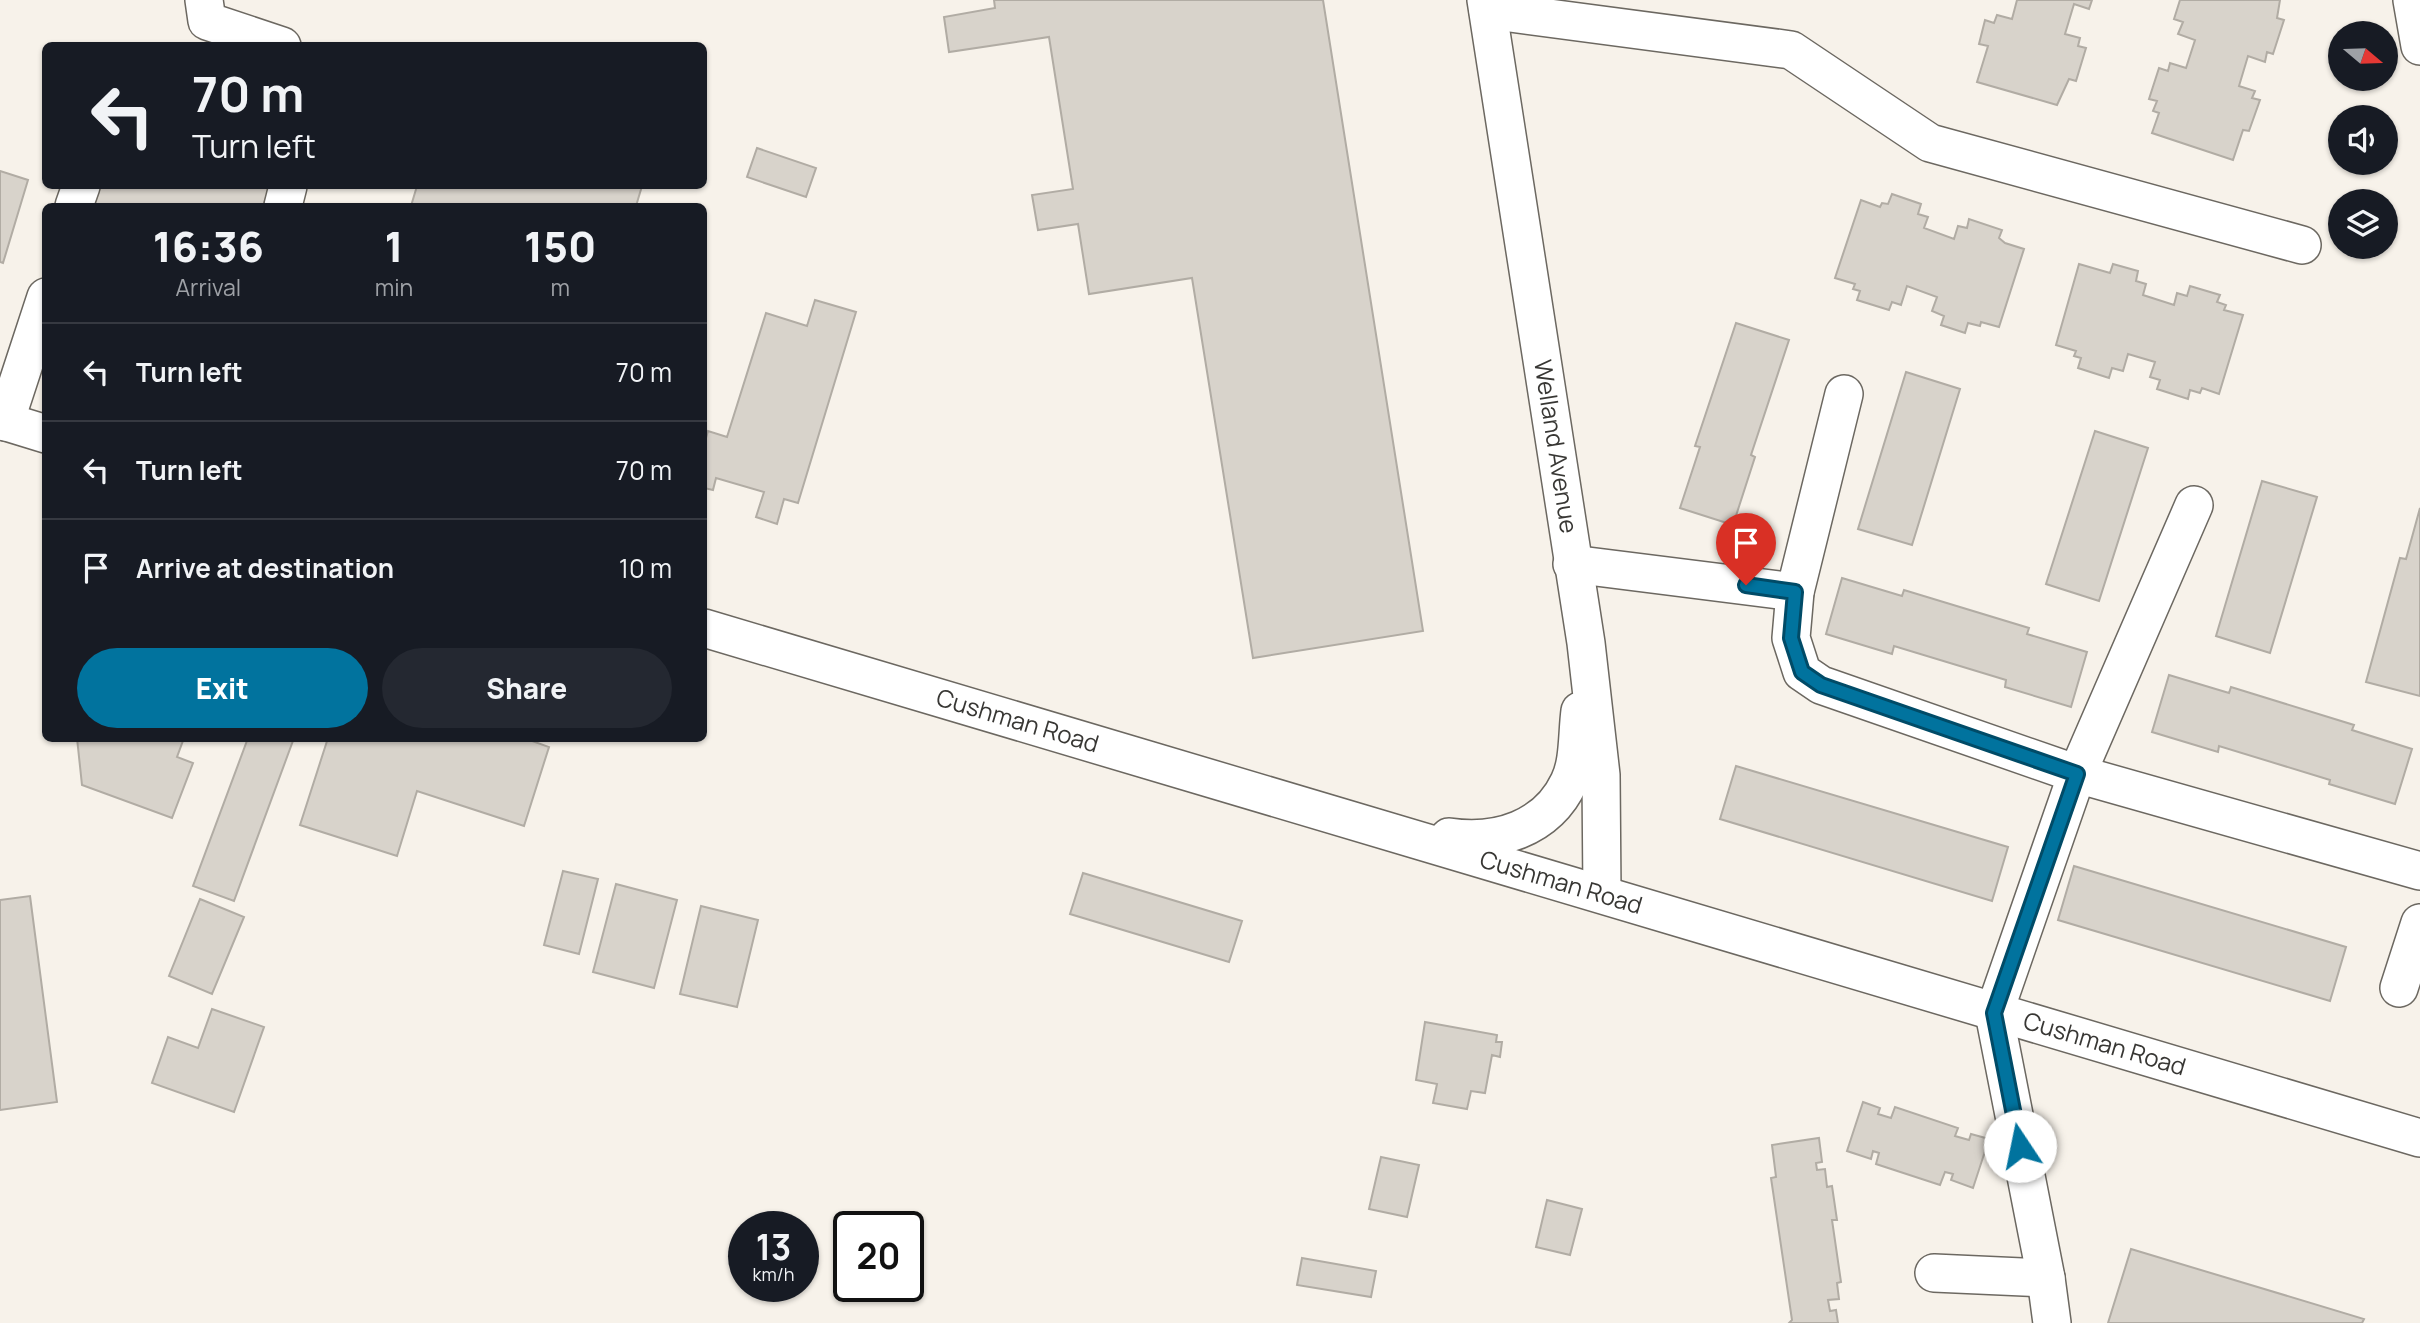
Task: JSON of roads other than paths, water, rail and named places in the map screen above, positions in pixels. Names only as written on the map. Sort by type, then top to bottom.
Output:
[{"type":"street","points":[[2412,0],[2420,46]]},
{"type":"street","points":[[1487,5],[1791,50],[1930,144],[2302,245]]},
{"type":"street","name":"Welland Avenue","points":[[1487,5],[1586,643],[1601,775],[1602,894]]},
{"type":"street","points":[[203,22],[269,42]]},
{"type":"street","points":[[42,309],[3,421],[42,433]]},
{"type":"street","points":[[1844,394],[1795,592],[1791,638],[1802,672],[1821,685],[2077,774],[2420,872]]},
{"type":"street","points":[[2052,1323],[2046,1278],[1994,1013],[2077,774],[2194,505]]},
{"type":"street","points":[[1572,564],[1795,592]]},
{"type":"street","name":"Cushman Road","points":[[707,629],[2420,1138]]},
{"type":"street","points":[[1379,828],[1473,841],[1526,829],[1545,813],[1570,780],[1586,643]]},
{"type":"street","points":[[2399,988],[2420,923]]},
{"type":"street","points":[[1934,1273],[2046,1278]]}]
